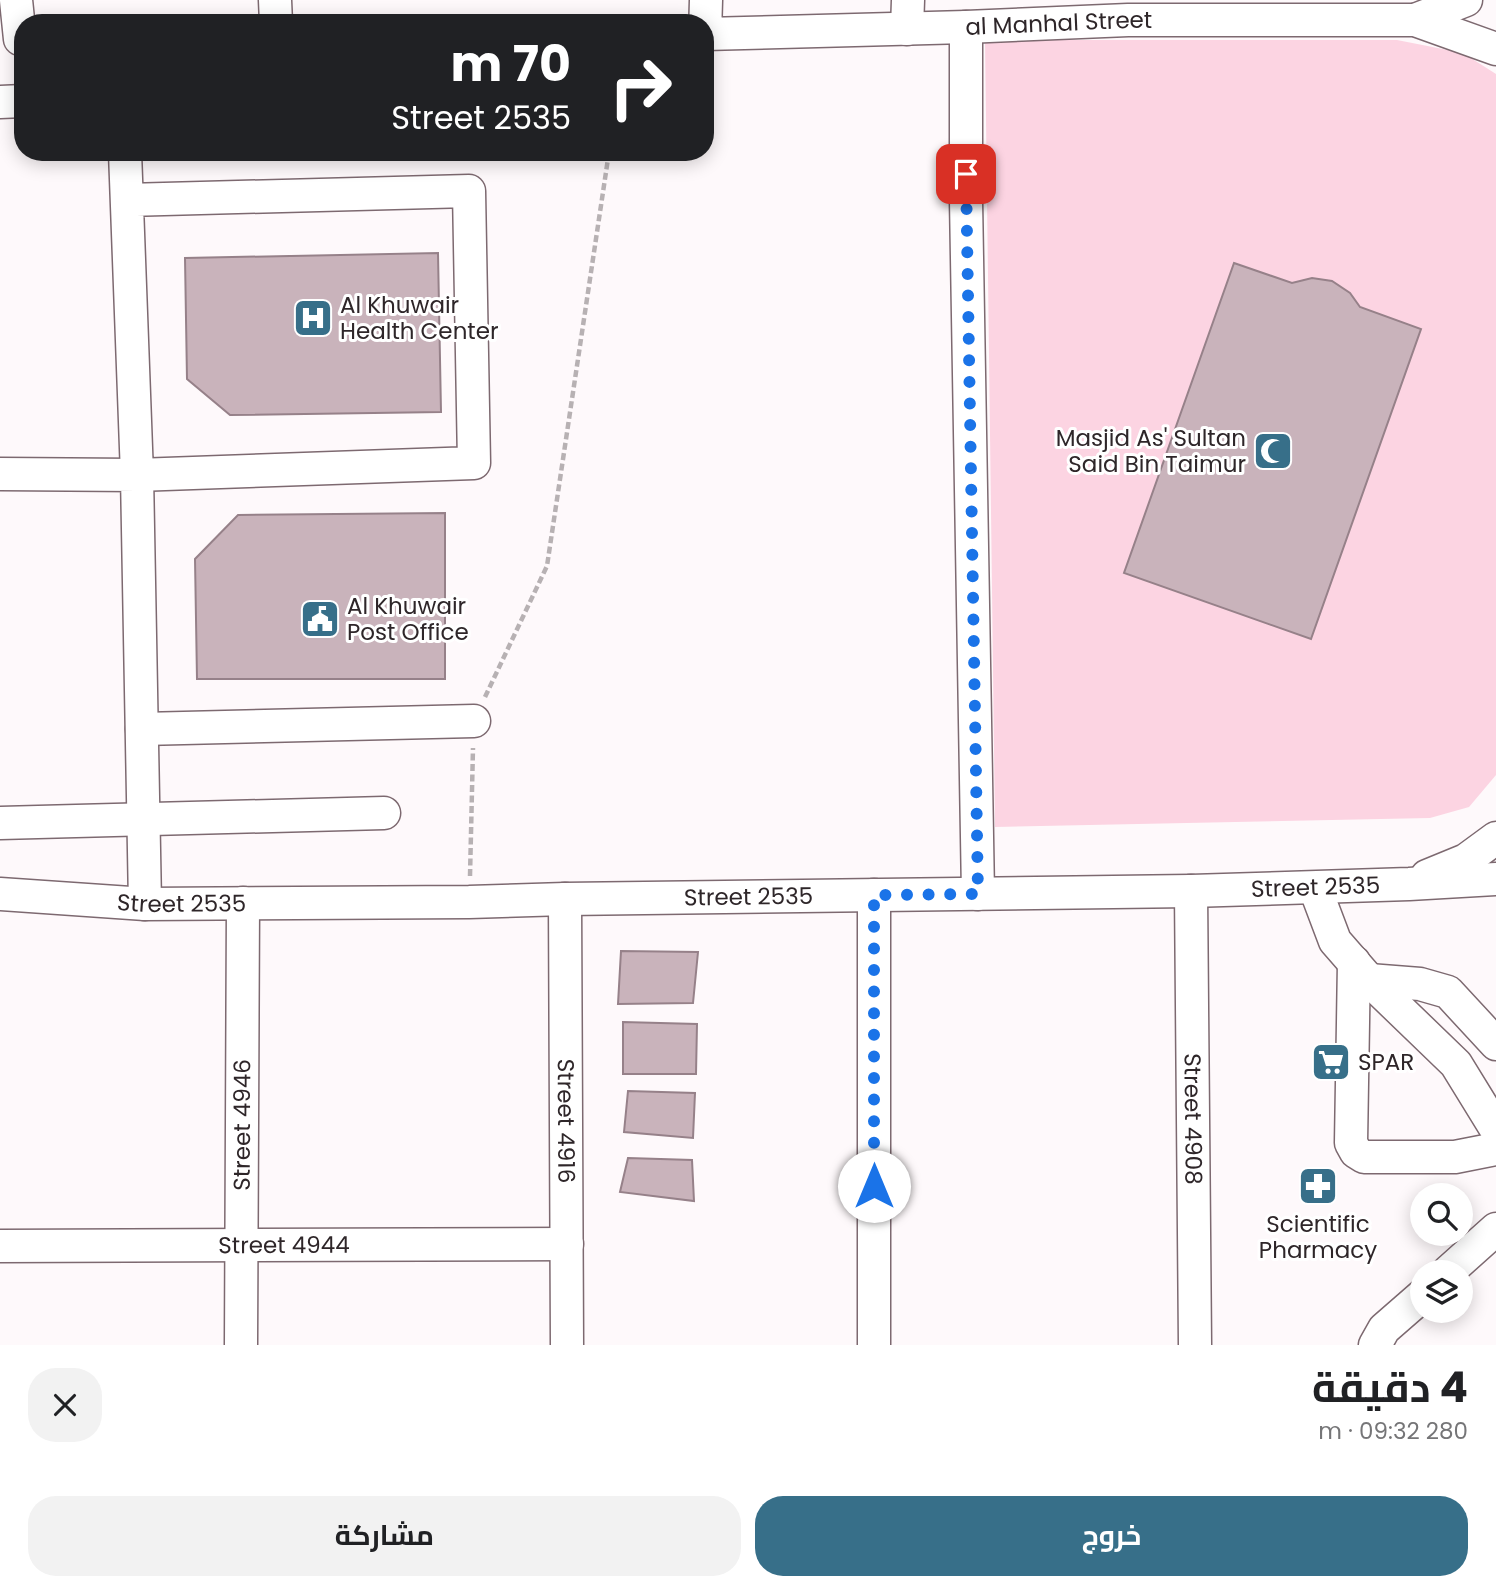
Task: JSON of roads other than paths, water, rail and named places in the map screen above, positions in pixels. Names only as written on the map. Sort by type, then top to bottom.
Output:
[{"type":"street","name":"al Manhal Street","points":[[1415,20],[1466,0]]},
{"type":"street","name":"al Manhal Street","points":[[714,33],[908,15],[966,27],[1128,10],[1415,20],[1496,49]]},
{"type":"street","points":[[966,27],[966,200],[978,894]]},
{"type":"street","points":[[125,161],[137,475],[145,904]]},
{"type":"street","points":[[0,474],[137,475],[474,463],[469,191],[127,200]]},
{"type":"street","points":[[142,729],[474,721]]},
{"type":"street","points":[[0,822],[384,813]]},
{"type":"street","points":[[1409,884],[1466,860],[1496,838]]},
{"type":"street","name":"Street 2535","points":[[0,894],[145,904],[469,902],[1191,891],[1496,879]]},
{"type":"street","points":[[1409,884],[1496,894]]},
{"type":"street","points":[[1315,888],[1335,941],[1361,971],[1456,1065],[1496,1129]]},
{"type":"street","name":"Street 4908","points":[[1191,891],[1195,1345]]},
{"type":"street","points":[[874,895],[874,1345]]},
{"type":"street","name":"Street 4916","points":[[565,899],[567,1345]]},
{"type":"street","name":"Street 4946","points":[[241,1345],[243,903]]},
{"type":"street","points":[[1361,971],[1448,992],[1496,1044]]},
{"type":"street","points":[[1361,971],[1351,1143],[1356,1152],[1364,1157],[1455,1157],[1496,1149]]},
{"type":"street","points":[[1462,1260],[1496,1230]]},
{"type":"street","name":"Street 4944","points":[[0,1246],[567,1244]]},
{"type":"street","points":[[1375,1345],[1384,1329],[1410,1306]]},
{"type":"place","name":"Al Khuwair Health Center","points":[[313,318]]},
{"type":"place","name":"Masjid As' Sultan Said Bin Taimur","points":[[1273,451]]},
{"type":"place","name":"Al Khuwair Post Office","points":[[320,619]]},
{"type":"place","name":"SPAR","points":[[1331,1062]]},
{"type":"place","name":"Scientific Pharmacy","points":[[1318,1186]]}]
